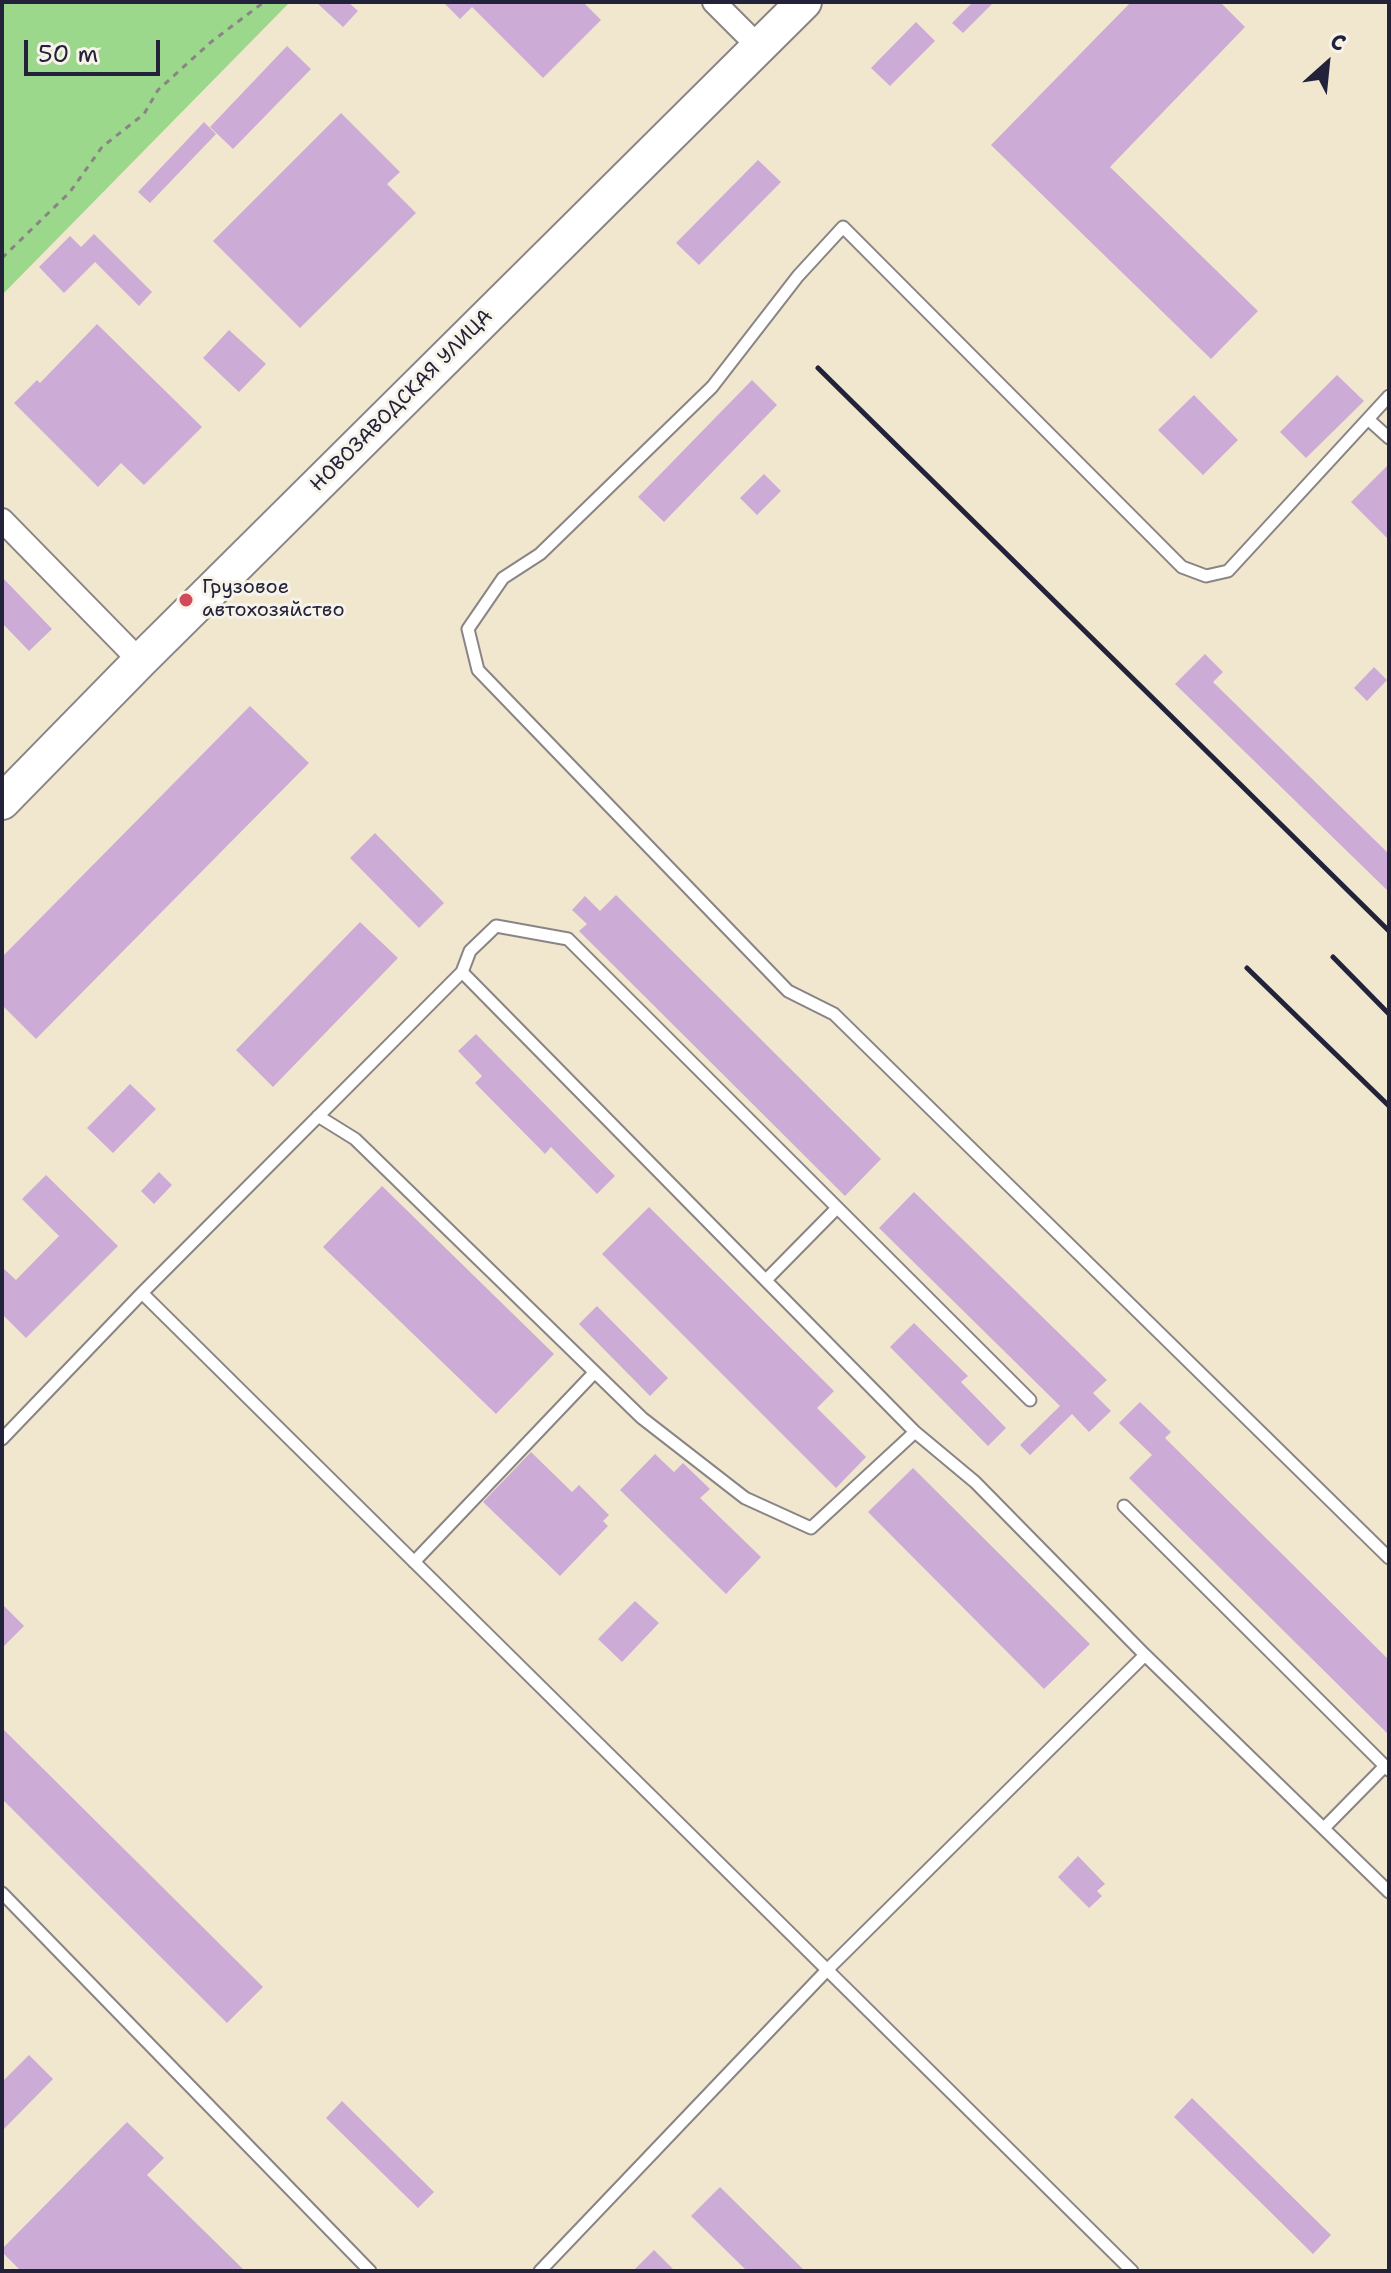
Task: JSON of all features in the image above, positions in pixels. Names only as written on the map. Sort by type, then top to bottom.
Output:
[{"type":"main road","name":"НОВОЗАВОДСКАЯ УЛИЦА","points":[[2,802],[804,2]]},
{"type":"street","points":[[714,2],[759,47]]},
{"type":"street","points":[[2,520],[140,661]]},
{"type":"lane","points":[[1389,396],[1228,571],[1206,576],[1182,567],[843,227],[798,276],[712,387],[540,554],[503,578],[468,629],[478,670],[788,991],[834,1014],[1389,1558]]},
{"type":"lane","points":[[1369,420],[1389,438]]},
{"type":"lane","points":[[2,1439],[142,1293],[462,972],[470,951],[496,926],[568,939],[1030,1400]]},
{"type":"lane","points":[[462,972],[915,1432],[975,1482],[1145,1655],[1389,1892]]},
{"type":"lane","points":[[318,1116],[355,1139],[642,1418],[745,1498],[811,1528],[915,1432]]},
{"type":"lane","points":[[766,1280],[836,1209]]},
{"type":"lane","points":[[142,1293],[1132,2271]]},
{"type":"lane","points":[[414,1562],[594,1373]]},
{"type":"lane","points":[[1124,1506],[1387,1768],[1324,1828]]},
{"type":"lane","points":[[540,2271],[828,1969],[1145,1655]]},
{"type":"lane","points":[[2,1893],[370,2271]]},
{"type":"path","points":[[2,258],[70,192],[102,147],[144,114],[158,90],[211,42],[264,2]]},
{"type":"green space","points":[[2,2],[290,2],[2,295]]},
{"type":"building","points":[[316,2],[348,2],[358,11],[343,27]]},
{"type":"building","points":[[443,2],[583,2],[601,20],[543,78],[472,7],[460,19]]},
{"type":"building","points":[[973,2],[994,2],[963,33],[952,23]]},
{"type":"building","points":[[1131,2],[1220,2],[1245,27],[1110,167],[1258,311],[1211,359],[991,145]]},
{"type":"building","points":[[916,22],[935,41],[890,86],[871,68]]},
{"type":"building","points":[[287,46],[311,69],[233,149],[210,127]]},
{"type":"building","points":[[341,113],[400,172],[387,184],[416,213],[300,328],[213,241]]},
{"type":"building","points":[[204,122],[216,134],[150,203],[138,192]]},
{"type":"building","points":[[758,160],[781,182],[699,265],[676,243]]},
{"type":"building","points":[[94,234],[152,292],[139,306],[95,262],[64,293],[39,267],[70,236],[81,247]]},
{"type":"building","points":[[97,324],[202,427],[144,485],[121,463],[98,487],[14,403],[37,380],[40,383]]},
{"type":"building","points":[[229,330],[266,364],[239,392],[203,358]]},
{"type":"building","points":[[1337,375],[1364,401],[1306,458],[1280,432]]},
{"type":"building","points":[[752,380],[777,405],[664,522],[638,497]]},
{"type":"building","points":[[1194,395],[1238,440],[1203,475],[1158,430]]},
{"type":"building","points":[[1389,464],[1389,540],[1351,502]]},
{"type":"building","points":[[764,474],[781,491],[757,515],[740,498]]},
{"type":"building","points":[[2,577],[52,629],[29,651],[2,623]]},
{"type":"building","points":[[1205,654],[1223,672],[1213,682],[1389,854],[1389,892],[1175,684]]},
{"type":"building","points":[[1374,667],[1387,680],[1367,701],[1354,688]]},
{"type":"building","points":[[250,706],[309,763],[36,1039],[2,1005],[2,957]]},
{"type":"building","points":[[375,833],[444,903],[419,928],[350,858]]},
{"type":"building","points":[[616,895],[881,1159],[845,1196],[579,931],[587,924],[572,910],[585,896],[600,911]]},
{"type":"building","points":[[360,922],[398,958],[273,1087],[236,1050]]},
{"type":"building","points":[[476,1034],[615,1176],[597,1194],[551,1147],[545,1154],[475,1083],[482,1076],[458,1051]]},
{"type":"building","points":[[130,1084],[156,1109],[113,1153],[87,1128]]},
{"type":"building","points":[[159,1172],[172,1185],[154,1204],[141,1191]]},
{"type":"building","points":[[46,1175],[118,1246],[26,1338],[2,1314],[2,1267],[16,1280],[59,1236],[22,1199]]},
{"type":"building","points":[[382,1186],[554,1354],[496,1414],[323,1247]]},
{"type":"building","points":[[914,1192],[1107,1380],[1093,1393],[1111,1411],[1089,1432],[1072,1414],[1030,1455],[1020,1445],[1060,1406],[879,1228]]},
{"type":"building","points":[[649,1207],[834,1391],[817,1408],[866,1457],[836,1488],[602,1254]]},
{"type":"building","points":[[597,1306],[668,1378],[650,1396],[579,1324]]},
{"type":"building","points":[[914,1323],[968,1376],[961,1382],[1006,1428],[988,1446],[890,1347]]},
{"type":"building","points":[[1140,1402],[1171,1432],[1165,1438],[1389,1660],[1389,1735],[1129,1478],[1152,1455],[1119,1423]]},
{"type":"building","points":[[531,1452],[572,1492],[579,1485],[609,1515],[603,1521],[608,1526],[560,1576],[483,1502]]},
{"type":"building","points":[[655,1454],[674,1472],[683,1463],[710,1489],[700,1498],[761,1557],[726,1594],[620,1490]]},
{"type":"building","points":[[913,1468],[1090,1644],[1044,1689],[868,1512]]},
{"type":"building","points":[[635,1601],[659,1623],[622,1662],[598,1639]]},
{"type":"building","points":[[2,1604],[24,1626],[2,1648]]},
{"type":"building","points":[[2,1728],[263,1987],[227,2023],[2,1799]]},
{"type":"building","points":[[1078,1856],[1105,1884],[1097,1891],[1102,1896],[1089,1908],[1058,1877]]},
{"type":"building","points":[[29,2055],[53,2079],[2,2131],[2,2082]]},
{"type":"building","points":[[1192,2098],[1331,2235],[1313,2254],[1174,2117]]},
{"type":"building","points":[[342,2101],[434,2192],[418,2208],[326,2118]]},
{"type":"building","points":[[127,2122],[164,2158],[147,2175],[245,2271],[21,2271],[2,2252]]},
{"type":"building","points":[[720,2187],[805,2271],[747,2271],[691,2216]]},
{"type":"building","points":[[654,2250],[675,2271],[633,2271]]},
{"type":"railway","points":[[818,368],[1389,931]]},
{"type":"railway","points":[[1333,957],[1389,1014]]},
{"type":"railway","points":[[1247,968],[1389,1106]]},
{"type":"place","name":"Грузовое автохозяйство","points":[[186,600]]}]
